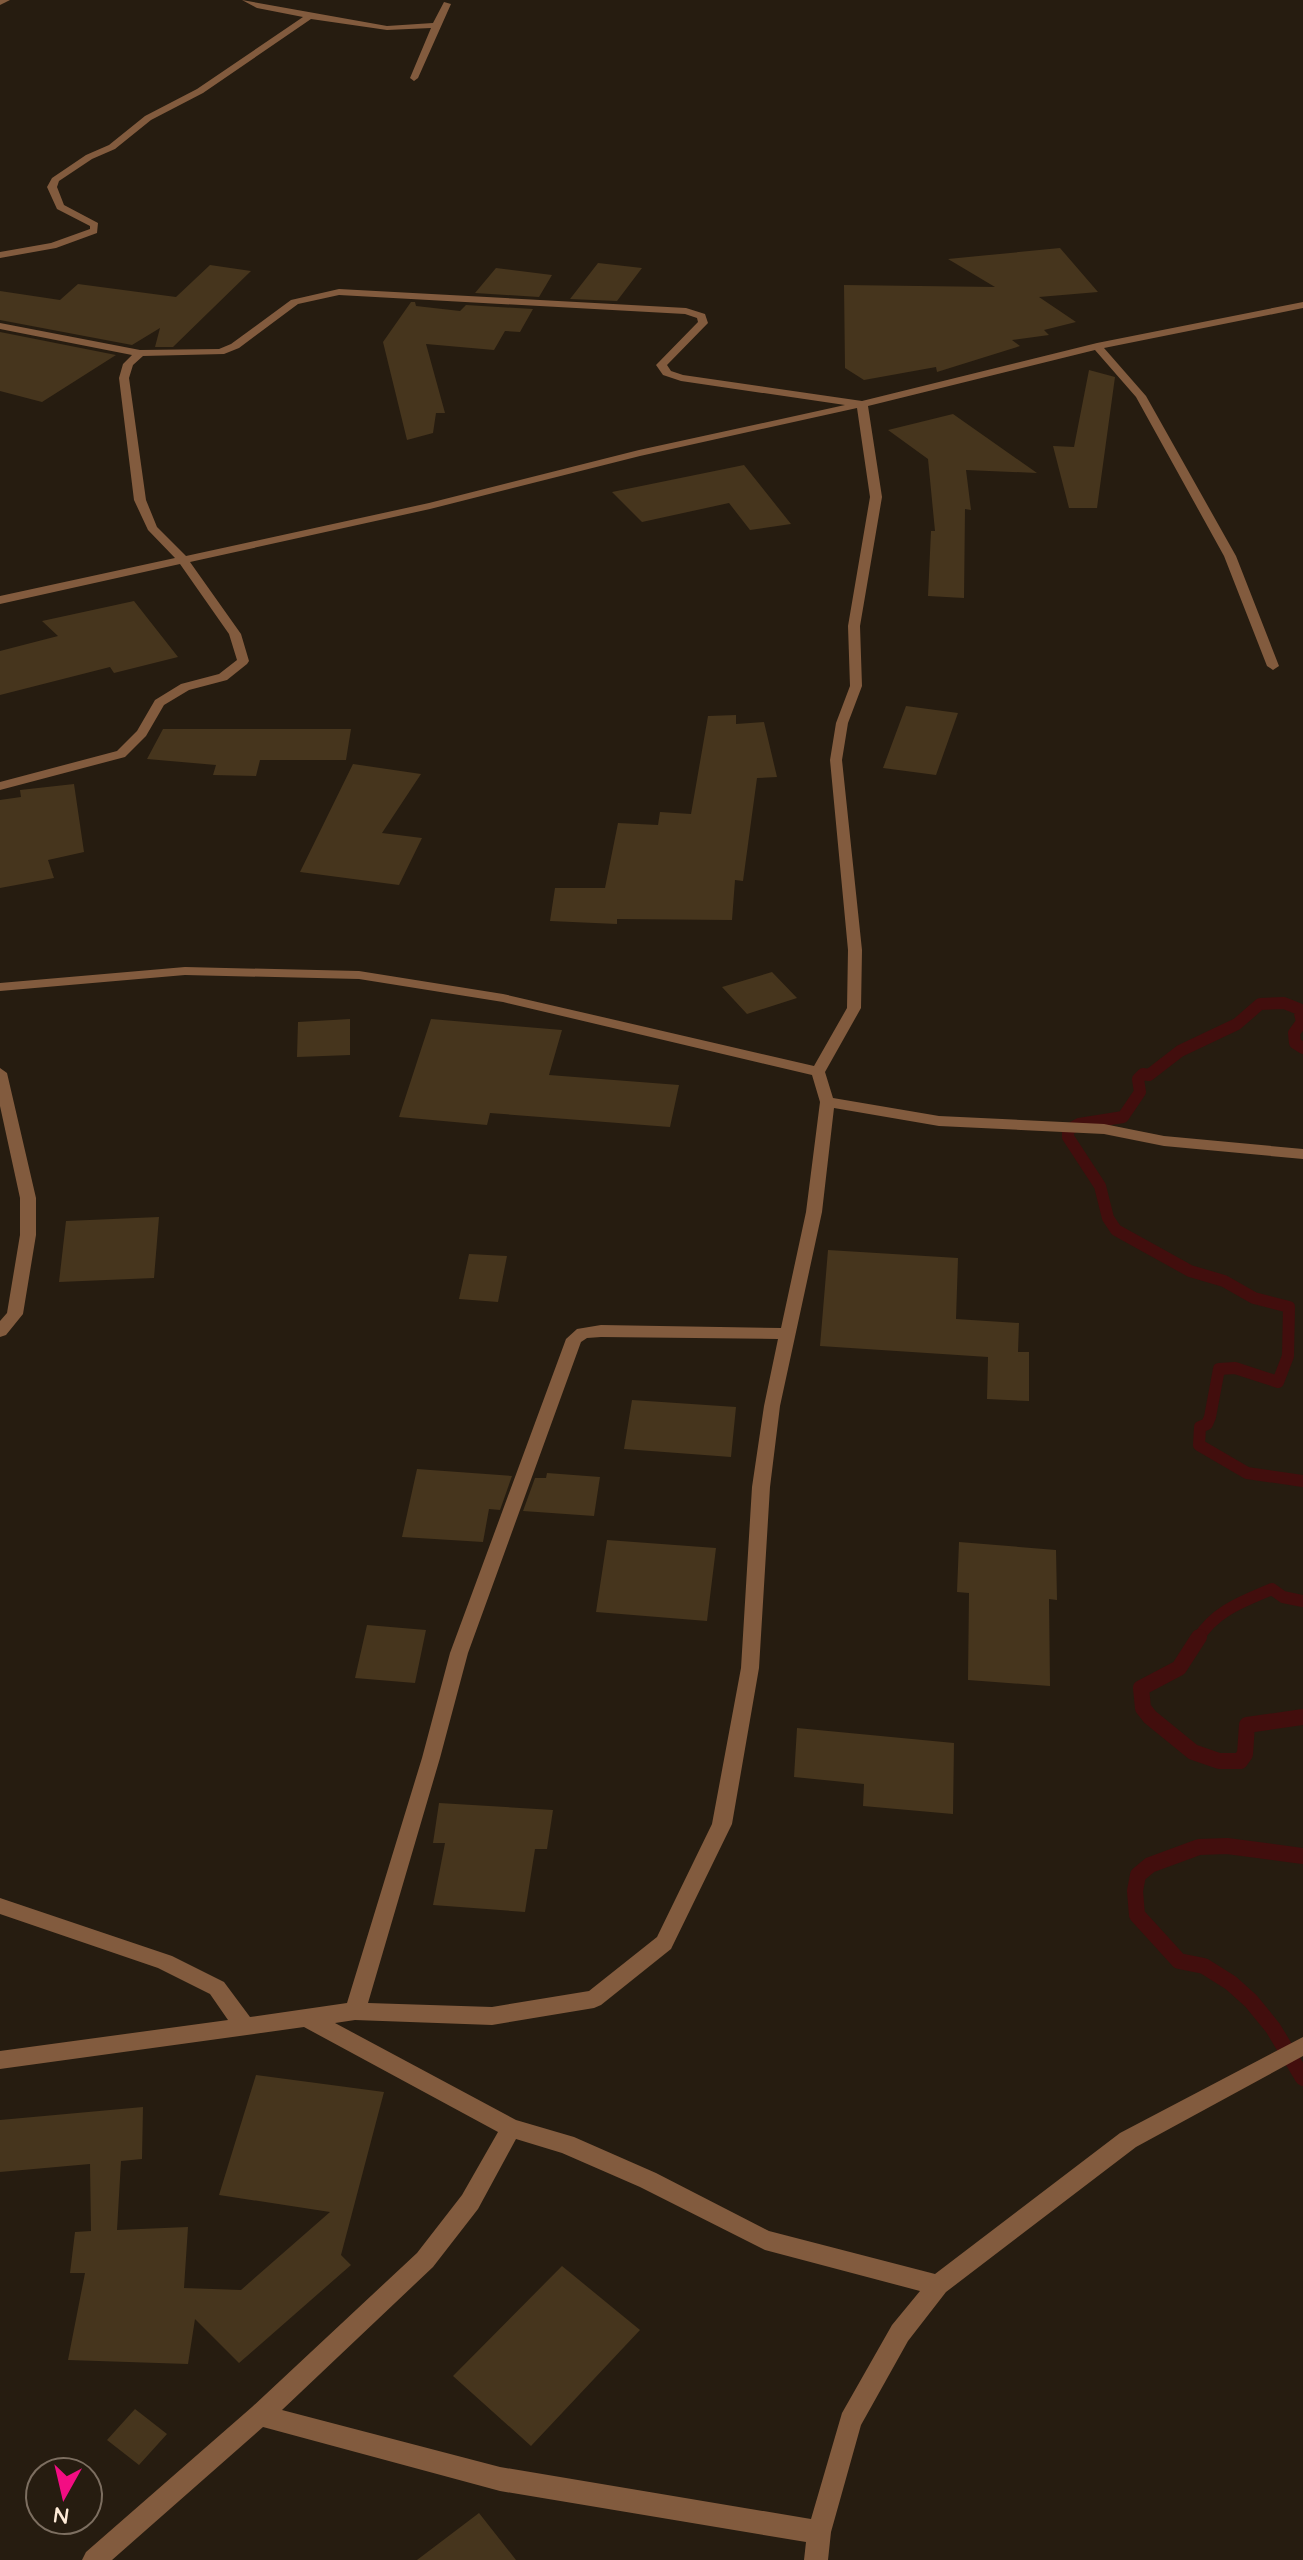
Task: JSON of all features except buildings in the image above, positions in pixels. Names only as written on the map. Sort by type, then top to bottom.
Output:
[{"type":"street","points":[[0,3],[6,0]]},
{"type":"street","points":[[246,0],[260,6],[310,16],[387,28],[436,25]]},
{"type":"street","points":[[414,78],[447,4]]},
{"type":"street","points":[[0,255],[53,246],[94,231],[95,225],[60,207],[52,187],[55,180],[89,157],[112,147],[148,118],[200,91],[310,16]]},
{"type":"street","points":[[0,326],[140,353],[220,352],[235,346],[295,302],[339,292],[686,311],[701,316],[703,323],[661,365],[667,373],[681,378],[862,404]]},
{"type":"street","points":[[0,600],[430,506],[639,453],[862,404],[1097,346],[1303,305]]},
{"type":"street","points":[[1097,346],[1141,396],[1230,556],[1273,666]]},
{"type":"street","points":[[0,786],[74,769],[121,754],[142,733],[159,703],[185,687],[223,677],[243,661],[235,634],[183,560],[152,528],[140,500],[124,378],[128,364],[140,353]]},
{"type":"street","points":[[0,2060],[355,2011],[492,2016],[594,1999],[664,1943],[722,1824],[750,1668],[761,1487],[772,1406],[814,1212],[827,1102],[818,1072],[854,1008],[855,950],[836,760],[842,723],[856,686],[854,626],[876,497],[862,404]]},
{"type":"street","points":[[0,987],[185,971],[359,975],[503,998],[818,1072]]},
{"type":"street","points":[[0,1073],[28,1198],[28,1235],[15,1314],[0,1331]]},
{"type":"street","points":[[827,1102],[939,1121],[1104,1129],[1164,1141],[1303,1154]]},
{"type":"street","points":[[355,2011],[431,1758],[459,1653],[574,1339],[583,1333],[601,1331],[787,1334]]},
{"type":"street","points":[[0,1906],[165,1962],[217,1988],[244,2025]]},
{"type":"street","points":[[305,2017],[511,2128],[593,2156],[765,2240],[938,2285]]},
{"type":"street","points":[[816,2560],[819,2532],[850,2421],[900,2333],[938,2285],[1128,2140],[1303,2046]]},
{"type":"street","points":[[94,2560],[260,2415],[425,2260],[470,2202],[511,2128]]},
{"type":"street","points":[[260,2415],[500,2479],[819,2532]]},
{"type":"waterway","points":[[1303,1048],[1295,1043],[1294,1033],[1302,1022],[1299,1009],[1284,1003],[1260,1004],[1237,1024],[1180,1051],[1149,1075],[1143,1074],[1138,1079],[1140,1092],[1123,1117],[1079,1124],[1068,1130],[1068,1137],[1100,1186],[1108,1218],[1116,1230],[1190,1271],[1224,1281],[1254,1298],[1289,1307],[1288,1356],[1278,1382],[1235,1368],[1219,1369],[1210,1417],[1207,1424],[1200,1427],[1199,1445],[1247,1473],[1303,1481]]},
{"type":"waterway","points":[[1198,1639],[1221,1614],[1272,1589],[1283,1597],[1303,1601]]},
{"type":"waterway","points":[[1199,1637],[1179,1668],[1141,1688],[1143,1708],[1150,1717],[1193,1752],[1219,1761],[1240,1761],[1245,1754],[1247,1725],[1303,1717]]},
{"type":"waterway","points":[[1303,1856],[1227,1846],[1199,1847],[1150,1865],[1138,1875],[1135,1891],[1137,1915],[1179,1961],[1204,1966],[1231,1983],[1251,2001],[1273,2028],[1303,2078]]}]
